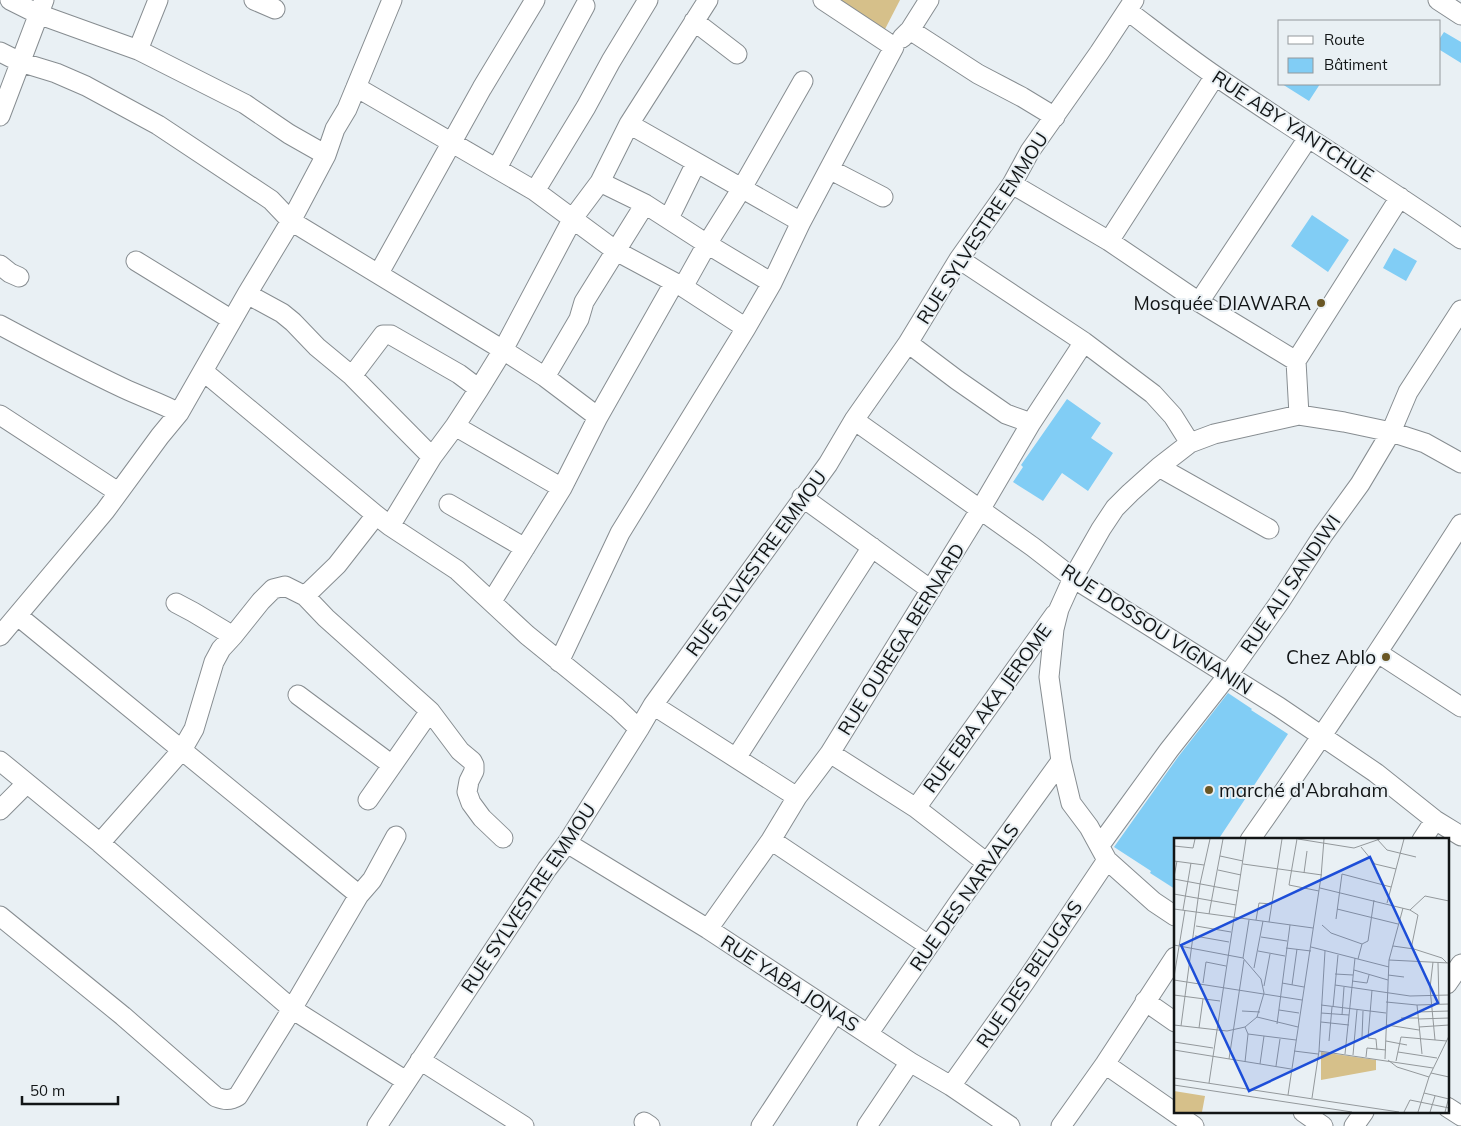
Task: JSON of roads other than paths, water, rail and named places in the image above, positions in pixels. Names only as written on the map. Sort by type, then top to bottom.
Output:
[{"type":"street","points":[[10,0],[41,7],[138,50],[245,104],[289,134],[326,155]]},
{"type":"street","points":[[254,0],[275,9]]},
{"type":"street","points":[[379,273],[482,88],[535,0]]},
{"type":"street","points":[[536,191],[648,0]]},
{"type":"street","points":[[305,596],[383,520],[455,426],[503,350],[573,218],[600,182],[629,124],[708,0]]},
{"type":"street","points":[[823,0],[894,47]]},
{"type":"street","points":[[559,662],[620,533],[746,328],[772,283],[829,169],[894,47],[910,30],[928,0]]},
{"type":"street","points":[[1438,0],[1461,16]]},
{"type":"street","points":[[138,50],[153,2]]},
{"type":"street","points":[[0,636],[105,511],[179,413],[291,221],[326,155],[335,129],[347,109],[356,87],[387,2]]},
{"type":"street","points":[[498,168],[585,6]]},
{"type":"street","name":"RUE ABY YANTCHUE","points":[[1131,6],[1215,76],[1400,196],[1461,239]]},
{"type":"street","name":"RUE SYLVESTRE EMMOU","points":[[377,1126],[547,869],[567,843],[653,705],[802,497],[828,464],[854,420],[908,343],[959,258],[1012,184],[1030,151],[1131,6]]},
{"type":"street","points":[[0,116],[41,7]]},
{"type":"street","points":[[694,21],[737,54]]},
{"type":"street","points":[[910,30],[978,74],[1055,117]]},
{"type":"street","points":[[0,52],[20,62],[56,73],[86,86],[158,125],[271,200],[291,221],[503,350],[545,377],[598,417]]},
{"type":"street","points":[[1110,241],[1215,76]]},
{"type":"street","points":[[492,601],[562,488],[598,417],[679,285],[708,244],[804,81]]},
{"type":"street","points":[[356,87],[536,191],[616,251],[679,285],[746,328]]},
{"type":"street","points":[[629,124],[802,222]]},
{"type":"street","points":[[1199,302],[1308,138]]},
{"type":"street","points":[[669,218],[696,163]]},
{"type":"street","points":[[829,169],[883,197]]},
{"type":"street","points":[[600,182],[646,204],[772,283]]},
{"type":"street","points":[[1012,184],[1110,241],[1199,302],[1296,361]]},
{"type":"street","points":[[1299,415],[1296,361],[1400,196]]},
{"type":"street","points":[[545,377],[579,319],[584,302],[646,204]]},
{"type":"street","points":[[959,258],[1084,342],[1154,394],[1173,416],[1190,443]]},
{"type":"street","points":[[136,261],[232,320]]},
{"type":"street","points":[[0,265],[18,277]]},
{"type":"street","points":[[248,294],[275,308],[293,322],[317,347],[352,376],[432,456]]},
{"type":"street","name":"RUE ALI SANDIWI","points":[[1103,853],[1169,750],[1228,675],[1360,484],[1391,432],[1408,392],[1461,310]]},
{"type":"street","points":[[0,325],[47,351],[179,413]]},
{"type":"street","points":[[352,376],[383,335],[391,335],[459,374],[479,389]]},
{"type":"street","name":"RUE OUREGA BERNARD","points":[[708,929],[771,840],[797,797],[830,753],[980,510],[1031,422],[1084,342]]},
{"type":"street","points":[[908,343],[1006,414],[1031,422]]},
{"type":"street","points":[[203,371],[383,520],[457,570],[559,662],[617,708],[639,729]]},
{"type":"street","points":[[1174,915],[1154,902],[1103,853],[1090,827],[1071,803],[1061,761],[1050,677],[1054,629],[1059,609],[1073,578],[1101,529],[1115,508],[1159,467],[1190,443],[1214,434],[1299,415],[1391,432],[1425,443],[1461,462]]},
{"type":"street","name":"RUE DOSSOU VIGNANIN","points":[[854,420],[1033,546],[1073,578],[1323,736],[1376,773],[1435,820],[1461,836]]},
{"type":"street","points":[[3,422],[118,492]]},
{"type":"street","points":[[455,426],[562,488]]},
{"type":"street","points":[[1159,467],[1269,529]]},
{"type":"street","points":[[802,497],[931,590]]},
{"type":"street","points":[[449,504],[525,548]]},
{"type":"street","points":[[1251,838],[1323,736],[1461,524]]},
{"type":"street","points":[[736,758],[872,547]]},
{"type":"street","points":[[100,843],[182,750],[194,729],[214,662],[221,649],[273,589],[285,586],[305,596],[326,618],[430,711],[460,751],[474,765],[474,772],[469,781],[467,792],[471,803],[482,818],[503,838]]},
{"type":"street","points":[[176,603],[233,636]]},
{"type":"street","name":"RUE EBA AKA JEROME","points":[[916,808],[1059,609]]},
{"type":"street","points":[[18,616],[359,895]]},
{"type":"street","points":[[1378,653],[1461,707]]},
{"type":"street","points":[[298,695],[392,765]]},
{"type":"street","points":[[653,705],[797,797]]},
{"type":"street","points":[[368,800],[430,711]]},
{"type":"street","points":[[830,753],[916,808],[987,862]]},
{"type":"street","points":[[0,761],[100,843],[292,1009],[406,1081]]},
{"type":"street","name":"RUE DES NARVALS","points":[[868,1034],[928,945],[1061,761]]},
{"type":"street","points":[[0,810],[26,784]]},
{"type":"street","points":[[1423,838],[1435,820]]},
{"type":"street","points":[[0,916],[123,1016],[216,1097],[226,1100],[234,1099],[238,1096],[292,1009],[359,895],[372,880],[396,836]]},
{"type":"street","points":[[771,840],[928,945]]},
{"type":"street","name":"RUE YABA JONAS","points":[[567,843],[708,929],[1010,1126]]},
{"type":"street","name":"RUE DES BELUGAS","points":[[951,1086],[1025,982],[1103,853]]},
{"type":"street","points":[[1061,1126],[1105,1064],[1174,958]]},
{"type":"street","points":[[1448,983],[1461,964]]},
{"type":"street","points":[[1145,1001],[1174,1021]]},
{"type":"street","points":[[764,1125],[835,1013]]},
{"type":"street","points":[[420,1060],[524,1126]]},
{"type":"street","points":[[867,1126],[910,1062]]},
{"type":"street","points":[[1105,1064],[1174,1112]]},
{"type":"street","points":[[1448,1108],[1461,1116]]},
{"type":"street","points":[[1177,1114],[1194,1126]]},
{"type":"street","points":[[1307,1114],[1323,1126]]},
{"type":"street","points":[[1354,1126],[1363,1114]]},
{"type":"place","name":"Mosquée DIAWARA","points":[[1321,303]]},
{"type":"place","name":"Chez Ablo","points":[[1386,657]]},
{"type":"place","name":"marché d'Abraham","points":[[1209,790]]}]
